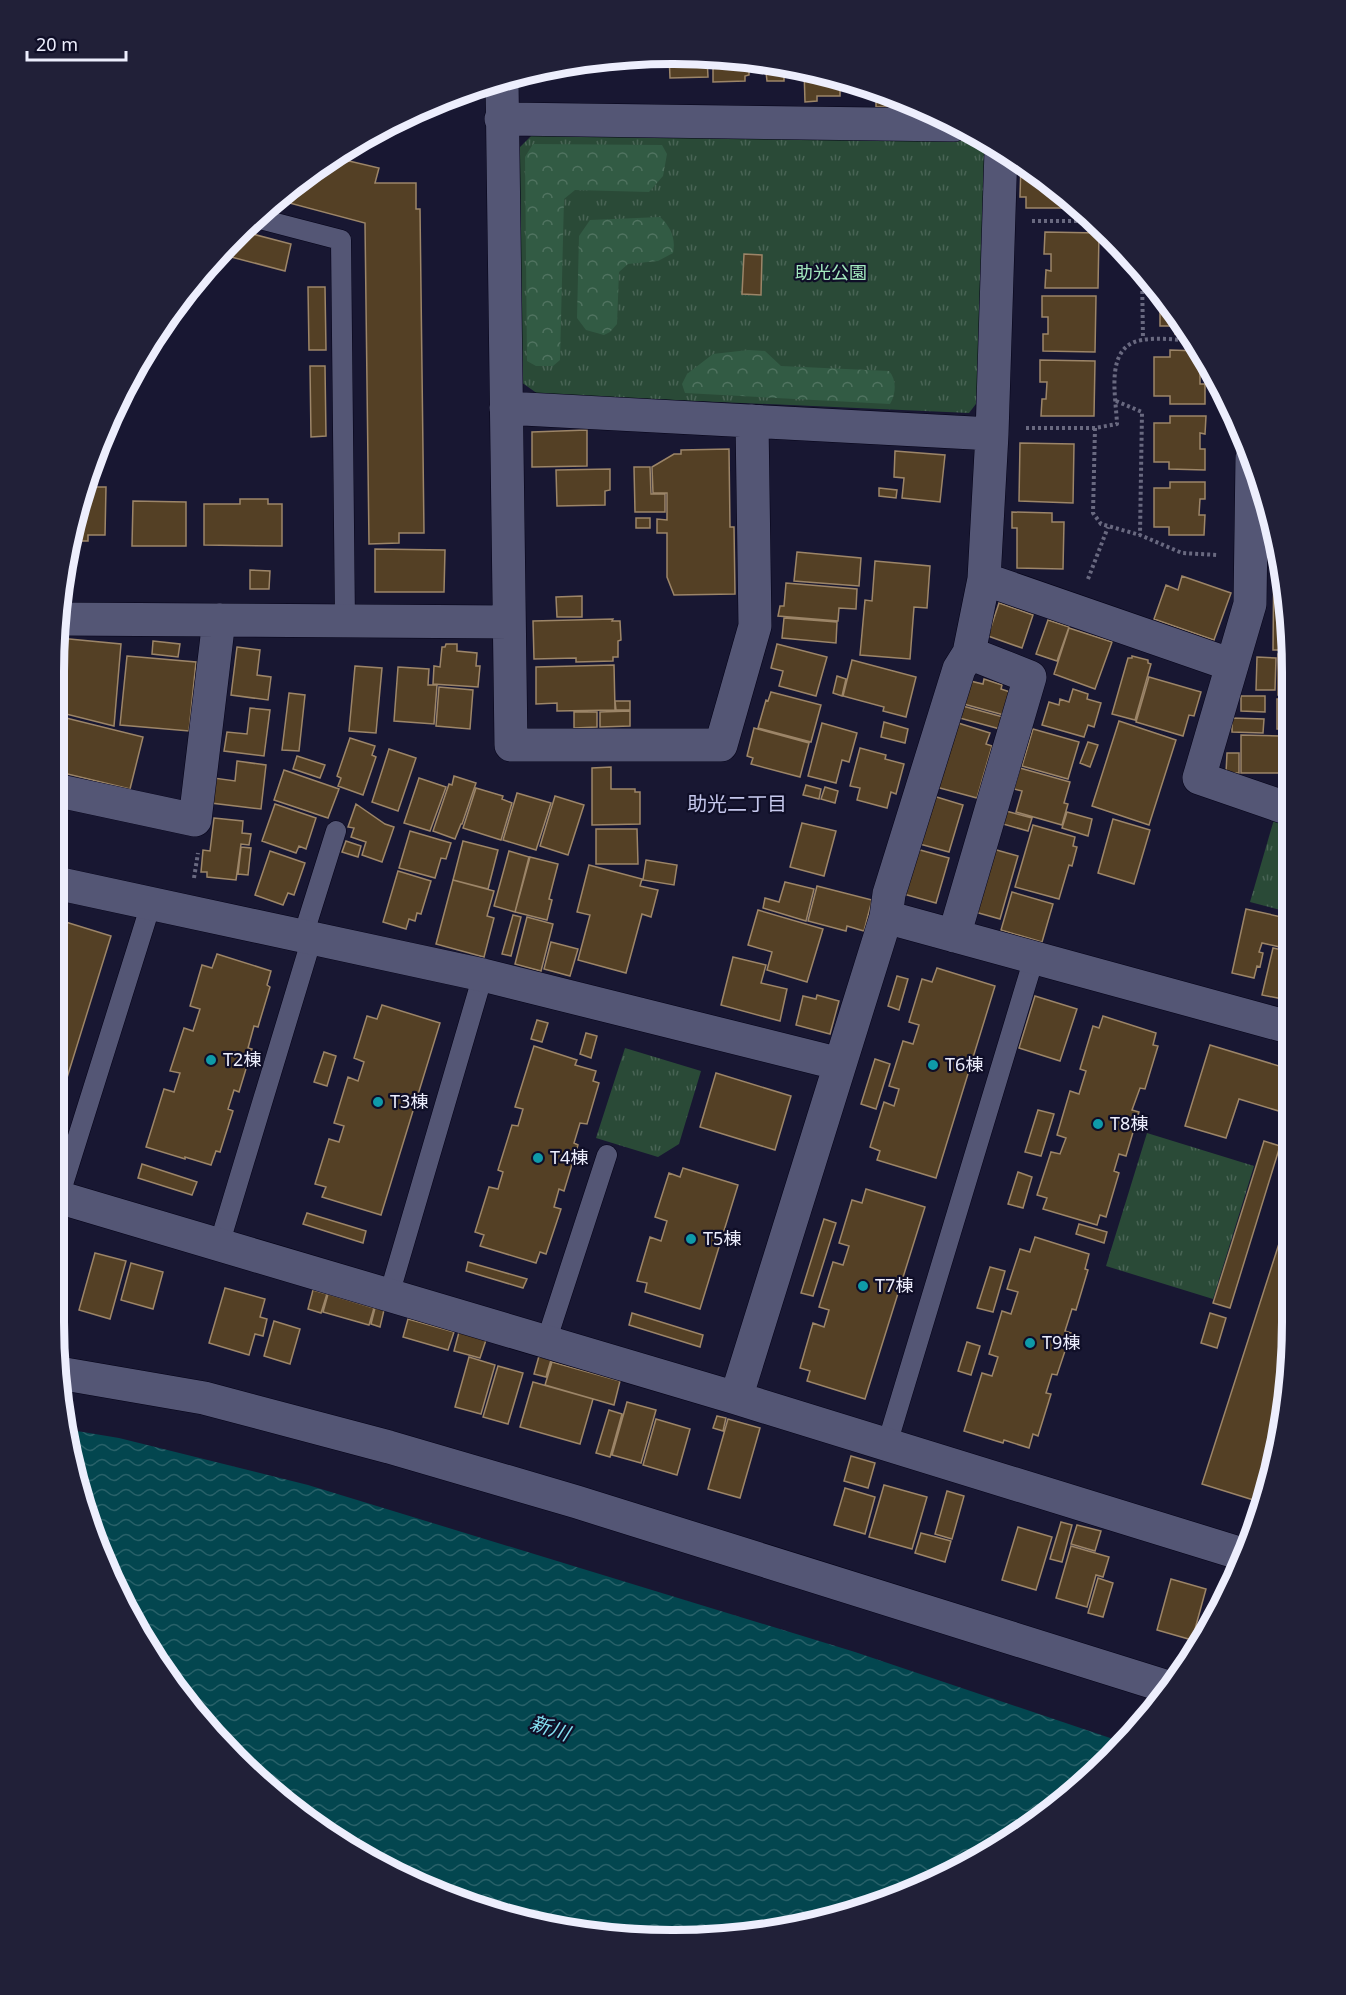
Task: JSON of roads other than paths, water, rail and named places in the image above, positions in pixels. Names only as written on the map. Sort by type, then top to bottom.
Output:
[{"type":"street","points":[[502,89],[511,746],[721,746],[755,626],[752,421]]},
{"type":"street","points":[[501,118],[937,125]]},
{"type":"street","points":[[736,1398],[886,917],[889,894],[955,680],[969,653],[984,579],[992,431],[1001,161]]},
{"type":"street","points":[[506,408],[992,431]]},
{"type":"street","points":[[1252,486],[1250,604],[1199,778],[1282,807]]},
{"type":"street","points":[[984,579],[1232,665]]},
{"type":"street","points":[[67,619],[510,622]]},
{"type":"street","points":[[64,792],[195,820],[219,620]]},
{"type":"street","points":[[954,936],[1030,677],[969,653]]},
{"type":"street","points":[[64,886],[483,975],[840,1064]]},
{"type":"street","points":[[886,917],[1282,1025]]},
{"type":"street","points":[[64,1198],[736,1398],[1236,1552]]},
{"type":"street","points":[[67,1374],[204,1398],[389,1447],[577,1502],[1161,1685]]},
{"type":"lane","points":[[267,221],[341,240],[345,621]]},
{"type":"lane","points":[[219,1245],[308,937],[336,831]]},
{"type":"lane","points":[[64,1181],[151,903]]},
{"type":"lane","points":[[887,1444],[1034,958]]},
{"type":"lane","points":[[389,1295],[483,975]]},
{"type":"lane","points":[[546,1342],[607,1155]]},
{"type":"water","name":"新川","points":[[74,1431],[119,1438],[308,1485],[855,1652],[1115,1740],[1043,1805],[977,1849],[906,1884],[830,1910],[752,1925],[673,1930],[594,1925],[554,1919],[448,1887],[404,1868],[335,1828],[272,1779],[216,1723],[167,1660],[127,1591],[97,1518],[85,1479]]},
{"type":"place","name":"T2棟","points":[[211,1060]]},
{"type":"place","name":"T6棟","points":[[933,1065]]},
{"type":"place","name":"T3棟","points":[[378,1102]]},
{"type":"place","name":"T8棟","points":[[1098,1124]]},
{"type":"place","name":"T4棟","points":[[538,1158]]},
{"type":"place","name":"T5棟","points":[[691,1239]]},
{"type":"place","name":"T7棟","points":[[863,1286]]},
{"type":"place","name":"T9棟","points":[[1030,1343]]},
{"type":"district","name":"助光二丁目","points":[[737,804]]},
{"type":"park label","name":"助光公園","points":[[831,273]]}]
